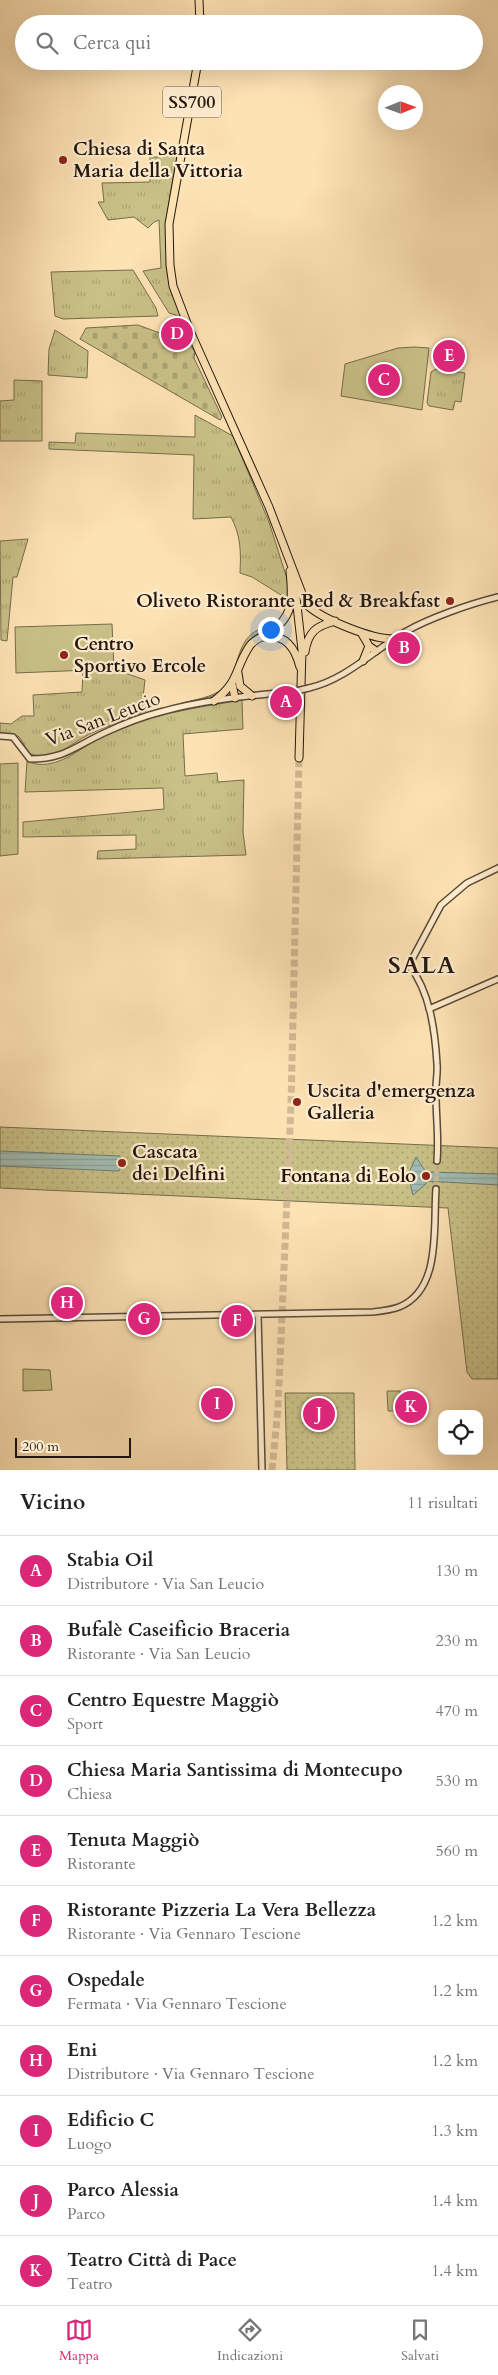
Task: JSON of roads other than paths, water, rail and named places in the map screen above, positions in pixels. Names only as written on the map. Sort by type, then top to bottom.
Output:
[{"type":"highway","points":[[199,0],[200,15]]},
{"type":"highway","name":"SS700","points":[[196,70],[169,224],[169,258],[173,286],[190,331],[269,507],[306,604],[314,611],[361,634],[373,638],[395,639]]},
{"type":"highway","name":"SS700","points":[[214,701],[232,684],[249,646],[277,627],[288,614],[292,594],[289,561]]},
{"type":"highway","name":"SS700","points":[[289,561],[300,613],[302,675],[299,758]]},
{"type":"highway","name":"SS700","points":[[302,675],[306,647],[313,630],[319,625],[335,621]]},
{"type":"highway","name":"SS700","points":[[361,634],[369,646],[376,652]]},
{"type":"highway","name":"SS700","points":[[261,637],[280,637],[288,642],[294,650],[302,675]]},
{"type":"highway","points":[[373,638],[376,644],[376,652]]},
{"type":"highway","points":[[363,661],[369,646]]},
{"type":"highway","points":[[235,698],[240,686],[238,672]]},
{"type":"highway","points":[[232,684],[235,698]]},
{"type":"highway","points":[[240,686],[252,696]]},
{"type":"street","name":"Via San Leucio","points":[[0,736],[13,738],[19,742],[26,756],[36,759],[60,756],[105,732],[170,709],[309,688],[330,682],[406,632],[475,603],[498,597]]},
{"type":"street","points":[[437,1161],[437,1065],[429,1009],[420,979],[409,965],[441,905],[467,883],[498,868]]},
{"type":"street","points":[[429,1009],[498,980]]},
{"type":"street","points":[[0,1319],[373,1312],[401,1306],[420,1291],[428,1277],[432,1264],[436,1189]]},
{"type":"street","points":[[258,1315],[262,1470]]},
{"type":"water","points":[[0,1151],[120,1156],[122,1164],[119,1171],[0,1166]]},
{"type":"water","points":[[416,1157],[426,1172],[498,1174],[498,1185],[426,1181],[426,1184],[413,1195],[408,1175]]},
{"type":"tunnel","points":[[272,1470],[278,1408],[291,1104],[299,758]]},
{"type":"tunnel","points":[[436,1189],[437,1161]]},
{"type":"place","name":"Chiesa di Santa Maria della Vittoria","points":[[63,160]]},
{"type":"place","name":"Chiesa Maria Santissima di Montecupo","points":[[177,334]]},
{"type":"place","name":"Tenuta Maggiò","points":[[449,356]]},
{"type":"place","name":"Centro Equestre Maggiò","points":[[384,380]]},
{"type":"place","name":"Oliveto Ristorante Bed & Breakfast","points":[[450,601]]},
{"type":"place","name":"Bufalè Caseificio Braceria","points":[[404,648]]},
{"type":"place","name":"Centro Sportivo Ercole","points":[[64,655]]},
{"type":"place","name":"Stabia Oil","points":[[286,702]]},
{"type":"place","name":"Uscita d'emergenza Galleria","points":[[297,1102]]},
{"type":"place","name":"Cascata dei Delfini","points":[[122,1163]]},
{"type":"place","name":"Fontana di Eolo","points":[[426,1176]]},
{"type":"place","name":"Eni","points":[[67,1303]]},
{"type":"place","name":"Ospedale","points":[[144,1319]]},
{"type":"place","name":"Ristorante Pizzeria La Vera Bellezza","points":[[237,1321]]},
{"type":"place","name":"Edificio C","points":[[217,1404]]},
{"type":"place","name":"Teatro Città di Pace","points":[[411,1407]]},
{"type":"place","name":"Parco Alessia","points":[[319,1414]]},
{"type":"district","name":"SALA","points":[[422,965]]}]
